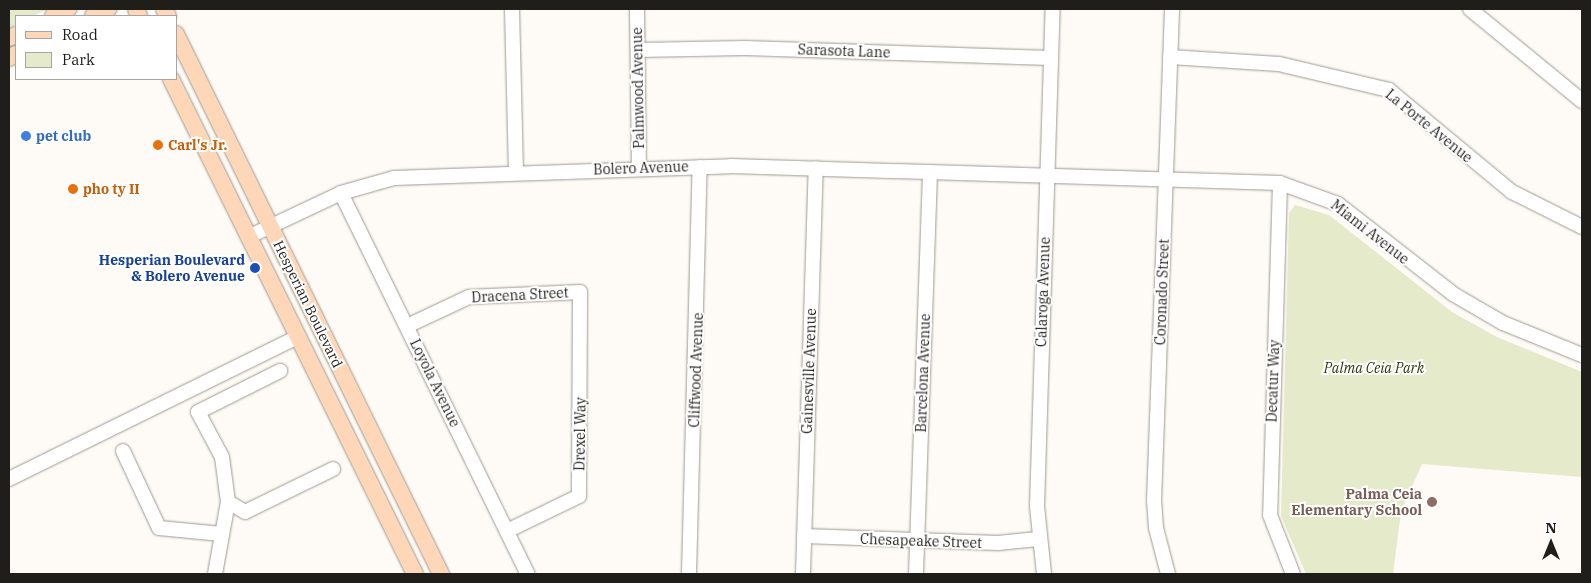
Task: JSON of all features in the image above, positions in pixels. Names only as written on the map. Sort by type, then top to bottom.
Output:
[{"type":"main road","points":[[55,15],[68,9]]},
{"type":"main road","points":[[95,15],[108,9]]},
{"type":"main road","name":"Hesperian Boulevard","points":[[178,38],[441,574]]},
{"type":"main road","name":"Hesperian Boulevard","points":[[171,80],[297,337],[416,574]]},
{"type":"street","points":[[512,9],[516,172]]},
{"type":"street","name":"Palmwood Avenue","points":[[637,9],[640,168]]},
{"type":"street","name":"Calaroga Avenue","points":[[1044,574],[1038,540],[1052,9]]},
{"type":"street","name":"Coronado Street","points":[[1168,574],[1156,528],[1154,501],[1172,9]]},
{"type":"street","points":[[1470,9],[1582,101]]},
{"type":"street","name":"Sarasota Lane","points":[[638,50],[745,48],[1050,58]]},
{"type":"street","name":"La Porte Avenue","points":[[1170,57],[1278,64],[1389,90],[1512,192],[1582,227]]},
{"type":"street","name":"Bolero Avenue","points":[[248,237],[341,193],[394,178],[516,172],[700,167],[816,168],[1047,175]]},
{"type":"street","name":"Cliffwood Avenue","points":[[689,574],[700,167]]},
{"type":"street","name":"Gainesville Avenue","points":[[803,574],[816,168]]},
{"type":"street","name":"Barcelona Avenue","points":[[916,574],[930,172]]},
{"type":"street","name":"Miami Avenue","points":[[1047,175],[1280,184],[1338,204],[1445,289],[1503,323],[1582,355]]},
{"type":"street","name":"Decatur Way","points":[[1280,184],[1270,515],[1294,574]]},
{"type":"street","name":"Loyola Avenue","points":[[341,193],[528,574]]},
{"type":"street","name":"Dracena Street","points":[[407,326],[468,297],[580,292]]},
{"type":"street","name":"Drexel Way","points":[[507,531],[579,496],[580,292]]},
{"type":"street","points":[[9,479],[297,337]]},
{"type":"street","points":[[215,574],[228,502],[222,457],[198,412],[280,371]]},
{"type":"street","points":[[123,451],[159,528],[222,534]]},
{"type":"street","points":[[228,502],[245,512],[333,469]]},
{"type":"street","name":"Chesapeake Street","points":[[804,536],[918,541],[1038,540]]},
{"type":"green space","points":[[9,9],[48,9],[35,15],[15,15],[15,25],[9,28]]},
{"type":"green space","name":"Palma Ceia Park","points":[[1295,205],[1329,215],[1452,312],[1497,337],[1582,372],[1582,477],[1422,464],[1401,512],[1393,574],[1306,574],[1281,516],[1289,213]]},
{"type":"place","name":"pet club","points":[[26,136]]},
{"type":"place","name":"Carl's Jr.","points":[[158,145]]},
{"type":"place","name":"pho ty II","points":[[73,189]]},
{"type":"place","name":"Hesperian Boulevard & Bolero Avenue","points":[[255,268]]},
{"type":"place","name":"Palma Ceia Elementary School","points":[[1432,502]]}]
